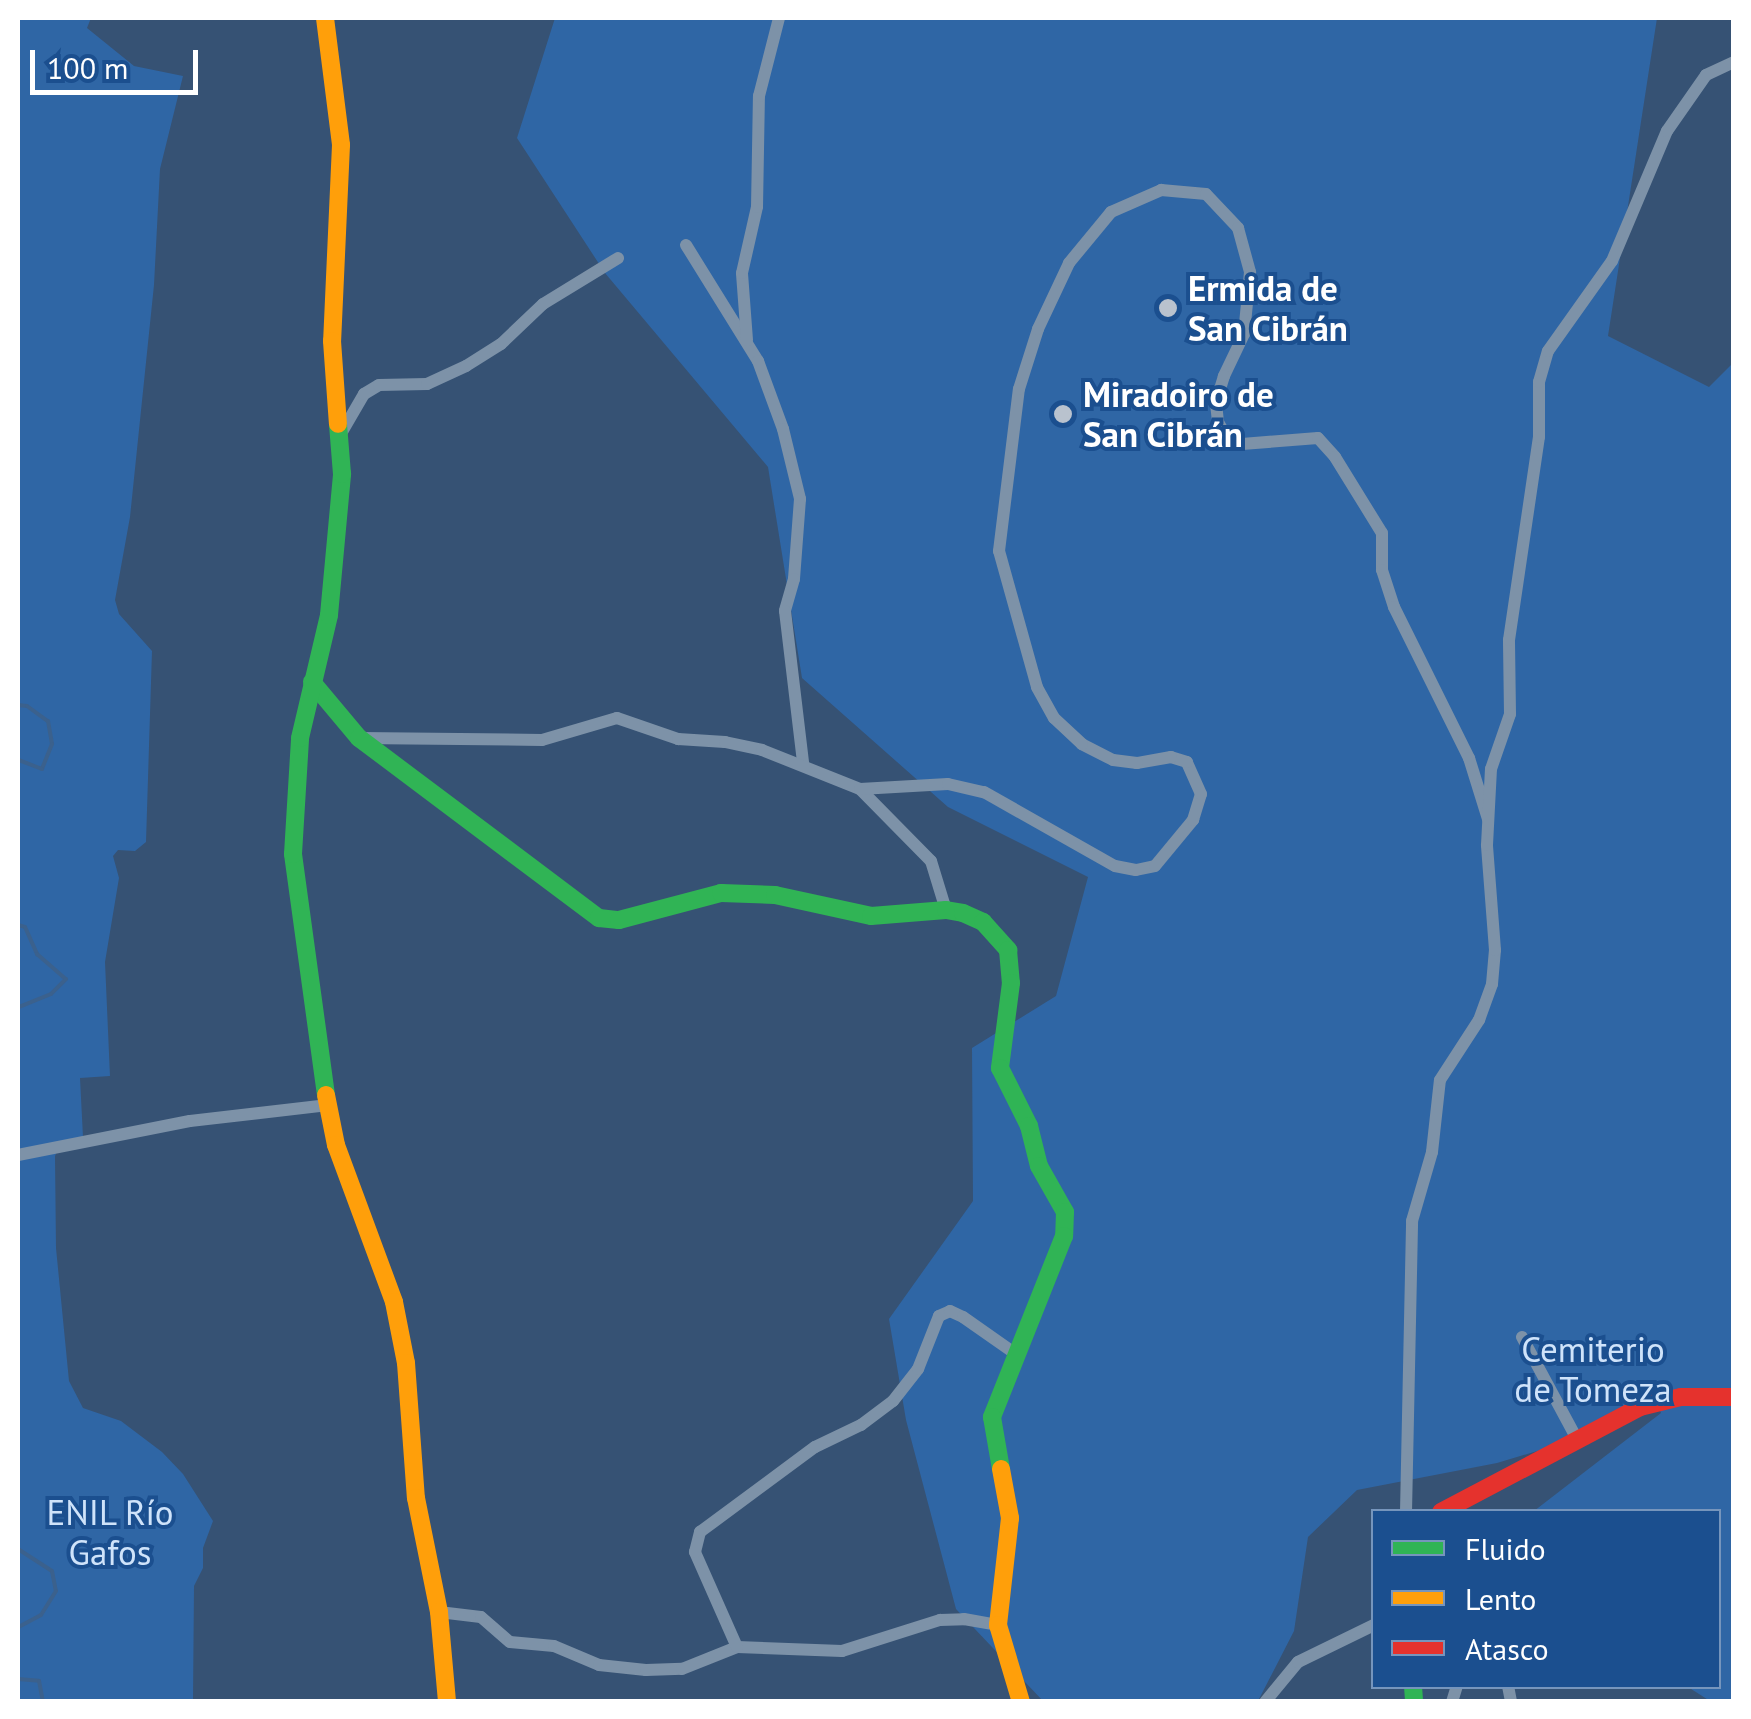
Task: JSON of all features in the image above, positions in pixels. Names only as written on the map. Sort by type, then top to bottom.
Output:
[{"type":"street","points":[[325,18],[340,145],[332,325],[342,474],[329,615],[300,738],[293,854],[336,1146],[394,1302],[412,1412],[416,1498],[439,1612],[447,1702]]},
{"type":"street","points":[[747,343],[742,273],[756,207],[760,96],[779,18]]},
{"type":"street","points":[[1406,1509],[1412,1221],[1432,1152],[1440,1080],[1478,1020],[1492,984],[1495,950],[1488,818],[1491,770],[1510,714],[1510,640],[1539,438],[1540,382],[1548,351],[1612,261],[1667,130],[1706,75],[1734,62]]},
{"type":"street","points":[[860,789],[948,784],[984,792],[1115,866],[1136,870],[1155,866],[1193,820],[1201,794],[1187,762],[1171,757],[1113,760],[1082,744],[1054,718],[1037,687],[998,551],[1018,389],[1038,329],[1069,262],[1111,212],[1160,190],[1206,194],[1238,228],[1250,272],[1244,334],[1216,403],[1218,422],[1227,438],[1242,444],[1318,438],[1334,457],[1382,533],[1382,570],[1394,608],[1468,758],[1488,818]]},
{"type":"street","points":[[686,244],[747,343],[784,429],[800,499],[794,579],[785,611],[803,763]]},
{"type":"street","points":[[339,437],[364,394],[379,386],[427,384],[466,366],[501,344],[543,304],[618,258]]},
{"type":"street","points":[[312,682],[359,738],[599,918],[619,920],[721,894],[774,895],[871,916],[946,910],[983,922],[1008,950],[1011,983],[1000,1068],[1029,1126],[1039,1166],[1065,1212],[1064,1236],[992,1417],[1010,1518],[998,1625],[1021,1702]]},
{"type":"street","points":[[359,738],[542,740],[617,718],[678,739],[724,742],[803,763],[860,789],[932,862],[946,910]]},
{"type":"street","points":[[18,1154],[190,1121],[328,1105]]},
{"type":"street","points":[[737,1648],[695,1552],[700,1532],[815,1447],[861,1425],[893,1401],[918,1368],[939,1316],[950,1311],[1017,1354]]},
{"type":"street","points":[[1522,1337],[1576,1440]]},
{"type":"street","points":[[1447,1509],[1576,1440],[1662,1400],[1734,1396]]},
{"type":"street","points":[[439,1612],[481,1618],[510,1642],[554,1646],[599,1665],[646,1670],[682,1668],[737,1648],[842,1650],[940,1620],[964,1618],[998,1625]]},
{"type":"street","points":[[1265,1702],[1298,1662],[1371,1626]]},
{"type":"green space","name":"ENIL Río Gafos","points":[[18,18],[91,18],[87,28],[134,66],[183,76],[160,169],[154,285],[130,517],[115,600],[119,614],[152,651],[146,842],[135,851],[118,850],[113,856],[119,878],[105,962],[110,1076],[80,1078],[83,1137],[59,1147],[55,1156],[56,1248],[69,1381],[83,1408],[121,1421],[162,1452],[183,1474],[213,1521],[203,1548],[203,1568],[194,1586],[193,1701],[18,1701]]},
{"type":"green space","name":"Cemiterio de Tomeza","points":[[555,18],[1657,18],[1608,336],[1709,387],[1733,363],[1733,1701],[1710,1701],[1691,1689],[1721,1689],[1721,1509],[1537,1509],[1661,1413],[1654,1395],[1577,1439],[1497,1463],[1357,1490],[1308,1537],[1294,1631],[1258,1701],[1043,1701],[956,1609],[906,1420],[889,1319],[973,1201],[972,1048],[1056,996],[1088,877],[948,807],[802,678],[768,467],[605,273],[517,138]]},
{"type":"waterway","points":[[18,705],[27,706],[48,721],[52,744],[42,769],[18,760]]},
{"type":"waterway","points":[[18,925],[25,927],[37,954],[66,979],[51,994],[18,1007]]},
{"type":"waterway","points":[[18,1549],[52,1571],[56,1591],[41,1615],[18,1627]]},
{"type":"waterway","points":[[18,1679],[39,1681],[43,1702]]},
{"type":"traffic: fast","points":[[326,1095],[293,854],[300,738],[329,615],[342,474],[338,424]]},
{"type":"traffic: fast","points":[[312,682],[359,738],[599,918],[619,920],[721,893],[775,895],[871,916],[946,910],[963,913],[983,922],[1008,950],[1011,983],[1000,1068],[1029,1126],[1039,1166],[1065,1212],[1064,1236],[992,1417],[1001,1469]]},
{"type":"traffic: fast","points":[[1413,1689],[1414,1702]]},
{"type":"traffic: slow","points":[[325,18],[341,145],[332,341],[338,424]]},
{"type":"traffic: slow","points":[[326,1095],[336,1145],[394,1302],[406,1363],[416,1498],[439,1612],[447,1702]]},
{"type":"traffic: slow","points":[[1001,1469],[1010,1518],[998,1625],[1021,1702]]},
{"type":"traffic: jam","points":[[1447,1509],[1640,1407],[1681,1397],[1734,1397]]},
{"type":"place","name":"Ermida de San Cibrán","points":[[1168,308]]},
{"type":"place","name":"Miradoiro de San Cibrán","points":[[1063,414]]}]
